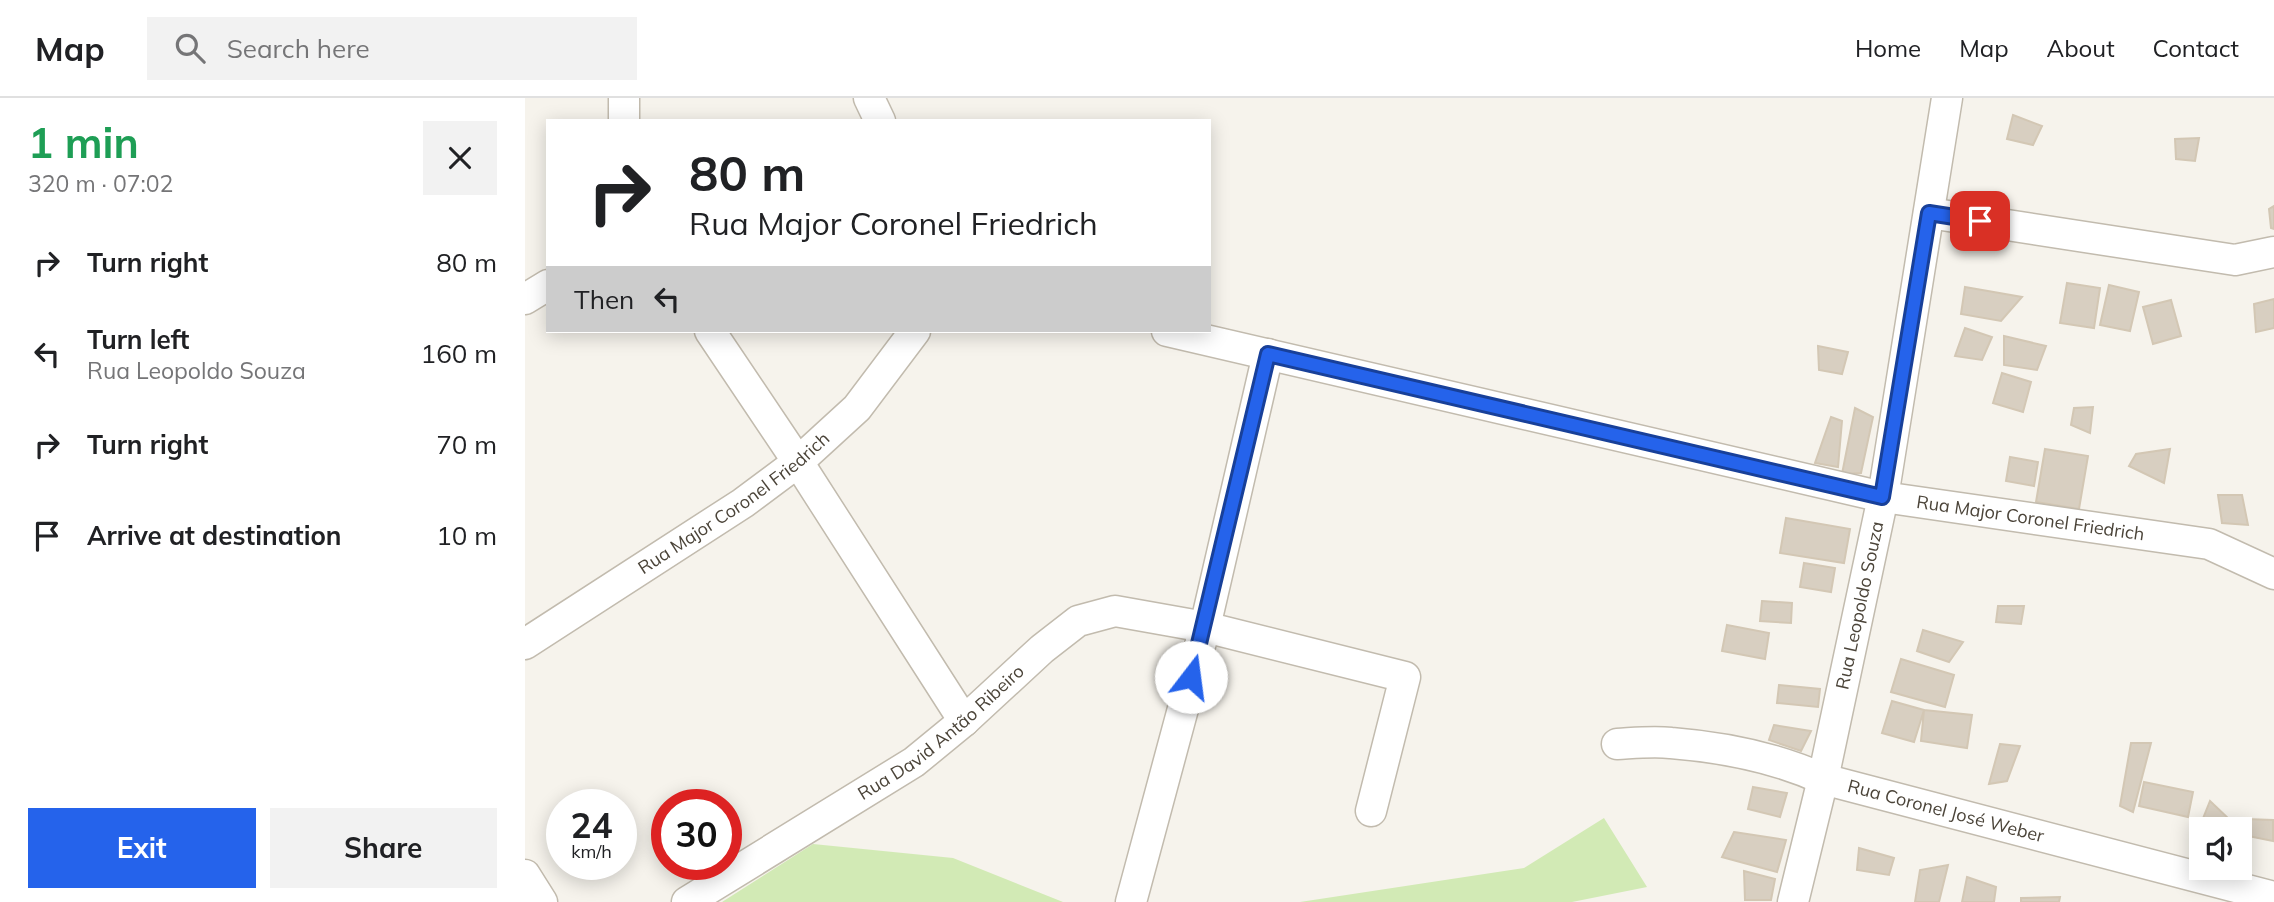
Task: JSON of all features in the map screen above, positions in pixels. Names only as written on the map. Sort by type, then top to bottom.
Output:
[{"type":"street","points":[[624,98],[624,119]]},
{"type":"street","points":[[869,98],[879,119]]},
{"type":"street","name":"Rua Leopoldo Souza","points":[[1793,902],[1823,779],[1882,497],[1947,98]]},
{"type":"street","points":[[1929,213],[2235,260],[2274,252]]},
{"type":"street","points":[[525,299],[546,286]]},
{"type":"street","points":[[711,333],[798,462],[964,721]]},
{"type":"street","name":"Rua Major Coronel Friedrich","points":[[525,644],[743,503],[798,462],[856,408],[913,333]]},
{"type":"street","name":"Rua Major Coronel Friedrich","points":[[1176,333],[1882,497],[2209,544],[2274,574]]},
{"type":"street","points":[[1131,902],[1205,627],[1268,354]]},
{"type":"street","name":"Rua David Antão Ribeiro","points":[[687,902],[914,762],[964,721],[1042,649],[1078,621],[1115,611],[1205,627],[1405,677],[1371,811]]},
{"type":"street","name":"Rua Coronel José Weber","points":[[1617,744],[1670,742],[1764,757],[1823,779],[2274,897]]},
{"type":"street","points":[[525,874],[542,902]]},
{"type":"green space","points":[[1604,818],[1647,887],[1572,902],[1300,902],[1524,868]]},
{"type":"green space","points":[[813,844],[953,858],[1063,902],[722,902]]},
{"type":"building","points":[[2013,115],[2042,126],[2033,145],[2007,139]]},
{"type":"building","points":[[2199,138],[2195,161],[2176,159],[2175,139]]},
{"type":"building","points":[[2274,206],[2274,229],[2271,228],[2269,209]]},
{"type":"building","points":[[2067,283],[2100,288],[2094,328],[2060,323]]},
{"type":"building","points":[[2109,285],[2139,292],[2130,331],[2100,325]]},
{"type":"building","points":[[1965,287],[2022,297],[2001,321],[1961,314]]},
{"type":"building","points":[[2274,299],[2274,328],[2256,332],[2254,304]]},
{"type":"building","points":[[2171,300],[2181,336],[2153,344],[2143,307]]},
{"type":"building","points":[[1965,328],[1992,337],[1982,360],[1955,356]]},
{"type":"building","points":[[2004,336],[2046,346],[2037,370],[2004,365]]},
{"type":"building","points":[[1818,346],[1848,352],[1842,374],[1819,370]]},
{"type":"building","points":[[2002,373],[2031,382],[2023,412],[1993,403]]},
{"type":"building","points":[[2093,407],[2090,433],[2071,425],[2074,408]]},
{"type":"building","points":[[1855,408],[1873,417],[1861,473],[1842,474]]},
{"type":"building","points":[[1831,417],[1842,421],[1838,467],[1815,463]]},
{"type":"building","points":[[2045,449],[2088,456],[2079,509],[2036,502]]},
{"type":"building","points":[[2170,449],[2164,483],[2129,466],[2136,454]]},
{"type":"building","points":[[2010,457],[2038,462],[2034,486],[2006,481]]},
{"type":"building","points":[[2218,495],[2242,495],[2248,525],[2222,523]]},
{"type":"building","points":[[1786,518],[1850,529],[1844,563],[1780,553]]},
{"type":"building","points":[[1804,563],[1835,568],[1831,592],[1800,587]]},
{"type":"building","points":[[1762,601],[1792,603],[1791,623],[1760,621]]},
{"type":"building","points":[[1998,606],[2024,606],[2021,624],[1996,622]]},
{"type":"building","points":[[1727,625],[1769,633],[1765,659],[1722,651]]},
{"type":"building","points":[[1923,630],[1963,642],[1949,662],[1917,651]]},
{"type":"building","points":[[1901,659],[1954,675],[1945,707],[1891,692]]},
{"type":"building","points":[[1779,685],[1820,689],[1818,707],[1777,703]]},
{"type":"building","points":[[1892,701],[1924,710],[1914,742],[1882,733]]},
{"type":"building","points":[[1924,710],[1972,715],[1967,748],[1921,741]]},
{"type":"building","points":[[1774,725],[1811,731],[1801,751],[1769,740]]},
{"type":"building","points":[[2131,743],[2151,743],[2133,812],[2120,806]]},
{"type":"building","points":[[2000,744],[2020,746],[2007,781],[1989,784]]},
{"type":"building","points":[[2144,782],[2193,792],[2188,817],[2139,806]]},
{"type":"building","points":[[1753,787],[1787,793],[1780,817],[1748,809]]},
{"type":"building","points":[[2210,801],[2227,817],[2204,817]]},
{"type":"building","points":[[2252,819],[2273,820],[2273,841],[2252,837]]},
{"type":"building","points":[[1734,832],[1786,840],[1777,872],[1722,857]]},
{"type":"building","points":[[1859,848],[1894,858],[1889,875],[1857,870]]},
{"type":"building","points":[[1948,865],[1939,902],[1915,902],[1920,870]]},
{"type":"building","points":[[1744,871],[1775,879],[1771,900],[1745,900]]},
{"type":"building","points":[[1967,877],[1996,887],[1994,902],[1962,902]]},
{"type":"building","points":[[2060,897],[2059,902],[2021,902],[2021,898]]},
{"type":"route","points":[[1191,677],[1268,354],[1882,497],[1929,213],[1980,221]]}]
